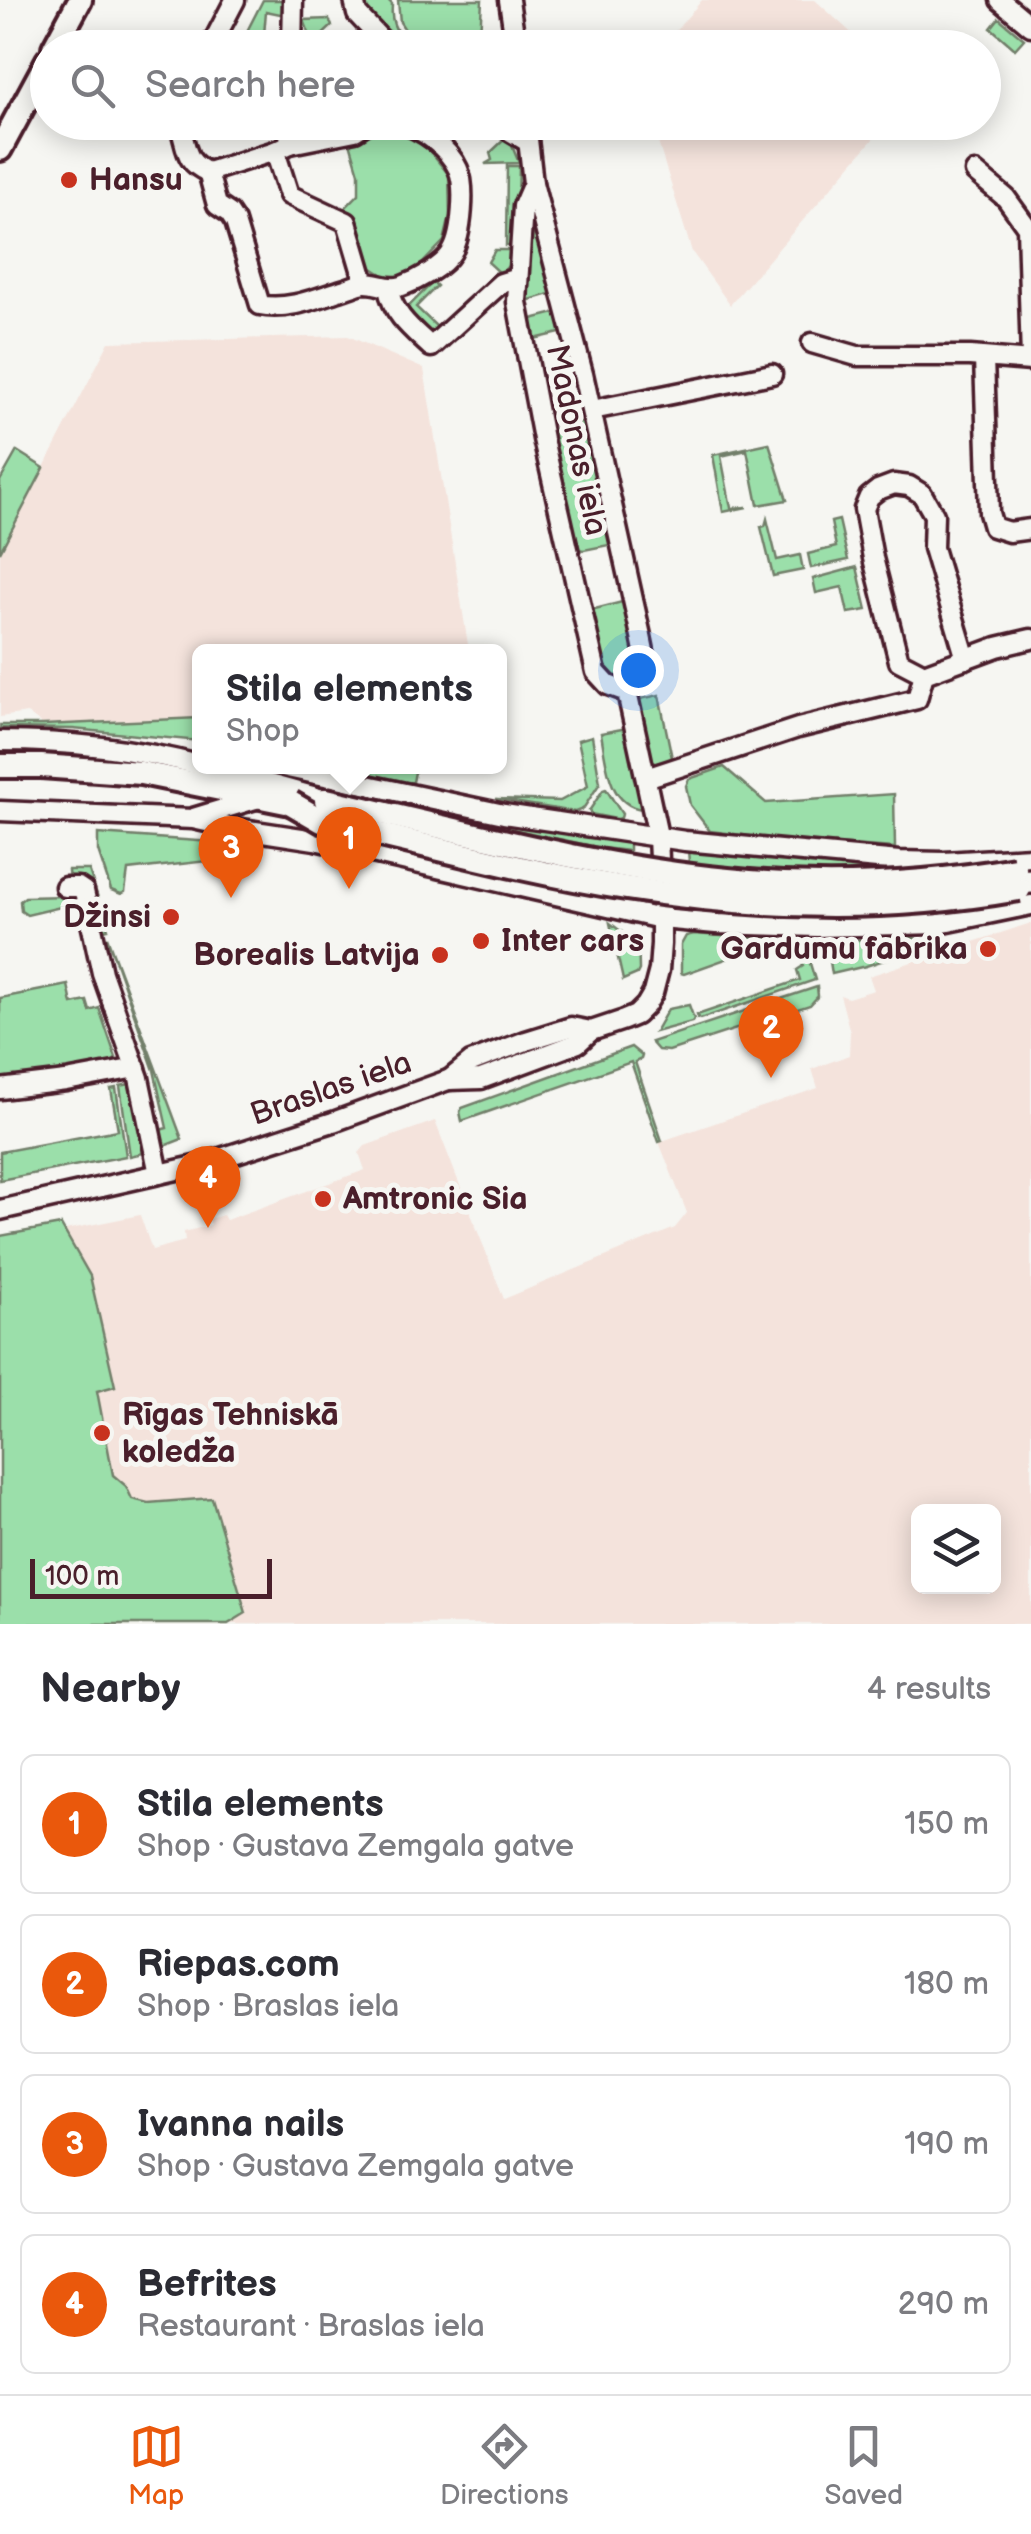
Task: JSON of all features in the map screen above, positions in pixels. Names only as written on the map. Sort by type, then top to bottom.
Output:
[{"type":"main road","points":[[63,30],[78,0]]},
{"type":"main road","points":[[0,149],[30,93]]},
{"type":"main road","points":[[0,766],[141,772],[290,803],[322,820],[582,880],[669,894],[764,904],[839,906],[930,901],[1026,879]]},
{"type":"main road","points":[[290,803],[326,800],[592,860],[729,880],[840,885],[1026,879]]},
{"type":"street","points":[[221,30],[235,0]]},
{"type":"street","points":[[293,0],[294,30]]},
{"type":"street","points":[[354,0],[357,14],[372,30]]},
{"type":"street","points":[[510,0],[514,30]]},
{"type":"street","points":[[1000,0],[1031,26]]},
{"type":"street","points":[[185,140],[186,154],[208,172],[316,140]]},
{"type":"street","points":[[284,140],[289,195],[347,222],[365,283]]},
{"type":"street","points":[[208,172],[217,205],[230,212],[235,222],[260,306],[274,308],[365,283],[400,287],[427,274],[452,253],[462,212],[459,170],[433,140]]},
{"type":"street","points":[[524,140],[528,142]]},
{"type":"street","name":"Madonas iela","points":[[528,142],[533,182],[592,410],[647,667],[640,681],[627,692],[608,685],[596,672],[518,312],[523,206],[533,182]]},
{"type":"street","points":[[812,343],[857,356],[970,356],[1031,361],[1027,227],[1006,198],[975,172]]},
{"type":"street","points":[[388,288],[390,303],[399,317],[431,347],[500,283],[517,278]]},
{"type":"street","points":[[984,358],[989,513],[993,527],[1009,532],[1031,530]]},
{"type":"street","points":[[592,410],[772,374]]},
{"type":"street","points":[[966,659],[933,548],[934,515],[922,494],[908,486],[894,484],[878,490],[869,497],[864,509],[900,661],[924,674],[1031,639]]},
{"type":"street","points":[[646,778],[798,728],[918,699],[924,674]]},
{"type":"street","points":[[627,692],[658,836]]},
{"type":"street","points":[[0,742],[121,742],[192,751]]},
{"type":"street","points":[[88,744],[192,764]]},
{"type":"street","points":[[231,774],[326,800]]},
{"type":"street","points":[[316,774],[504,814],[658,836],[898,861],[944,862],[1026,879]]},
{"type":"street","points":[[193,818],[262,797]]},
{"type":"street","points":[[0,811],[193,818],[315,840],[661,919],[716,924],[938,924],[1026,879]]},
{"type":"street","name":"Braslas iela","points":[[0,1210],[199,1165],[448,1080],[481,1079],[578,1043],[591,1031],[624,1020],[646,1005],[659,970],[658,836]]},
{"type":"street","points":[[65,887],[84,891],[102,974],[136,1068],[159,1174]]},
{"type":"street","points":[[0,1090],[136,1068]]},
{"type":"shaded area","points":[[702,0],[815,0],[848,30],[676,30]]},
{"type":"shaded area","points":[[658,140],[872,140],[730,305],[692,252]]},
{"type":"shaded area","points":[[348,336],[424,369],[468,644],[192,644],[192,718],[43,725],[27,713],[0,717],[0,552],[109,342]]},
{"type":"shaded area","points":[[1031,923],[1031,1624],[0,1624],[0,1243],[140,1215],[152,1250],[185,1241],[184,1232],[211,1225],[209,1219],[223,1215],[226,1220],[365,1170],[359,1153],[365,1146],[435,1121],[504,1299],[675,1228],[687,1213],[659,1142],[818,1088],[812,1069],[849,1055],[850,1032],[840,995],[848,998],[874,990],[869,976]]},
{"type":"green space","points":[[263,0],[286,0],[285,15],[266,11],[264,30],[248,30]]},
{"type":"green space","points":[[368,0],[388,0],[396,30],[379,30],[361,11]]},
{"type":"green space","points":[[398,0],[482,0],[480,30],[405,30],[400,22]]},
{"type":"green space","points":[[999,18],[1024,39],[1015,49],[1001,37],[1001,30],[991,28]]},
{"type":"green space","points":[[329,19],[332,26],[328,30],[308,30],[304,20]]},
{"type":"green space","points":[[349,140],[421,140],[449,175],[450,216],[444,241],[416,270],[401,278],[390,279],[366,264],[341,212],[359,194],[359,173]]},
{"type":"green space","points":[[504,140],[510,140],[519,163],[485,164],[492,160],[490,153]]},
{"type":"green space","points":[[507,166],[519,166],[517,246],[506,246]]},
{"type":"green space","points":[[530,209],[535,214],[554,293],[526,301]]},
{"type":"green space","points":[[495,250],[516,250],[501,274],[488,262]]},
{"type":"green space","points":[[495,273],[499,276],[433,340],[407,308],[433,282],[437,286],[416,307],[438,328]]},
{"type":"green space","points":[[559,312],[564,332],[530,340],[528,320]]},
{"type":"green space","points":[[582,422],[589,428],[612,540],[609,545],[584,550],[577,549],[551,437],[554,429]]},
{"type":"green space","points":[[769,443],[787,500],[758,505],[747,450],[721,456],[731,508],[747,507],[723,512],[713,455]]},
{"type":"green space","points":[[17,451],[44,468],[0,552],[0,481]]},
{"type":"green space","points":[[767,519],[777,560],[800,555],[803,570],[773,576],[761,527]]},
{"type":"green space","points":[[839,520],[848,560],[811,568],[808,554],[836,547],[831,522]]},
{"type":"green space","points":[[857,567],[867,610],[848,613],[842,587],[816,593],[813,579]]},
{"type":"green space","points":[[626,601],[640,664],[635,676],[619,680],[604,673],[591,610]]},
{"type":"green space","points":[[659,695],[673,763],[660,767],[650,760],[638,702]]},
{"type":"green space","points":[[192,718],[192,740],[73,729],[0,728]]},
{"type":"green space","points":[[627,728],[643,809],[622,800],[611,780],[605,756],[601,733]]},
{"type":"green space","points":[[592,736],[600,783],[583,809],[575,812],[496,799],[560,801],[588,786],[578,740]]},
{"type":"green space","points":[[724,767],[766,803],[894,794],[895,848],[710,831],[690,805],[686,786],[689,779]]},
{"type":"green space","points":[[247,774],[469,817],[629,840],[629,851]]},
{"type":"green space","points":[[367,774],[415,774],[413,782]]},
{"type":"green space","points":[[606,789],[622,814],[621,818],[589,811]]},
{"type":"green space","points":[[98,834],[212,842],[217,860],[128,870],[125,892],[121,894],[111,890],[98,851]]},
{"type":"green space","points":[[688,849],[887,873],[790,874],[703,866],[689,863]]},
{"type":"green space","points":[[68,870],[89,870],[108,929],[103,930],[88,882],[69,881]]},
{"type":"green space","points":[[67,896],[69,905],[27,915],[21,911],[20,901],[25,897]]},
{"type":"green space","points":[[610,923],[626,935],[638,935],[639,970],[623,980]]},
{"type":"green space","points":[[686,936],[779,940],[684,974],[681,945]]},
{"type":"green space","points":[[107,937],[182,1139],[159,1148],[156,1131],[167,1128],[154,1070]]},
{"type":"green space","points":[[911,937],[926,946],[832,974],[828,949],[834,941]]},
{"type":"green space","points":[[803,940],[815,980],[698,1018],[697,1015],[800,980],[797,970],[803,966],[792,943]]},
{"type":"green space","points":[[68,985],[72,1004],[87,1001],[90,1011],[99,1008],[116,1058],[111,1065],[0,1082],[0,998]]},
{"type":"green space","points":[[817,987],[818,996],[810,1005],[669,1051],[658,1050],[651,1042]]},
{"type":"green space","points":[[689,1005],[692,1022],[655,1032],[668,1009]]},
{"type":"green space","points":[[631,1047],[642,1056],[635,1062],[662,1141],[659,1142],[631,1062],[462,1121],[462,1108]]},
{"type":"green space","points":[[130,1084],[143,1153],[130,1156],[120,1086]]},
{"type":"green space","points":[[116,1088],[126,1156],[0,1180],[0,1152],[118,1130],[111,1089]]},
{"type":"green space","name":"Rīgas Tehniskā koledža","points":[[61,1225],[90,1276],[115,1386],[97,1391],[113,1475],[126,1486],[132,1499],[148,1503],[212,1498],[246,1613],[228,1624],[0,1624],[0,1236]]},
{"type":"place","name":"Hansu","points":[[69,180]]},
{"type":"place","name":"Stila elements","points":[[349,889]]},
{"type":"place","name":"Ivanna nails","points":[[231,898]]},
{"type":"place","name":"Džinsi","points":[[171,917]]},
{"type":"place","name":"Inter cars","points":[[481,941]]},
{"type":"place","name":"Gardumu fabrika","points":[[988,949]]},
{"type":"place","name":"Borealis Latvija","points":[[440,955]]},
{"type":"place","name":"Riepas.com","points":[[771,1078]]},
{"type":"place","name":"Amtronic Sia","points":[[323,1199]]},
{"type":"place","name":"Befrites","points":[[208,1228]]},
{"type":"place","name":"Rīgas Tehniskā koledža","points":[[102,1433]]}]
